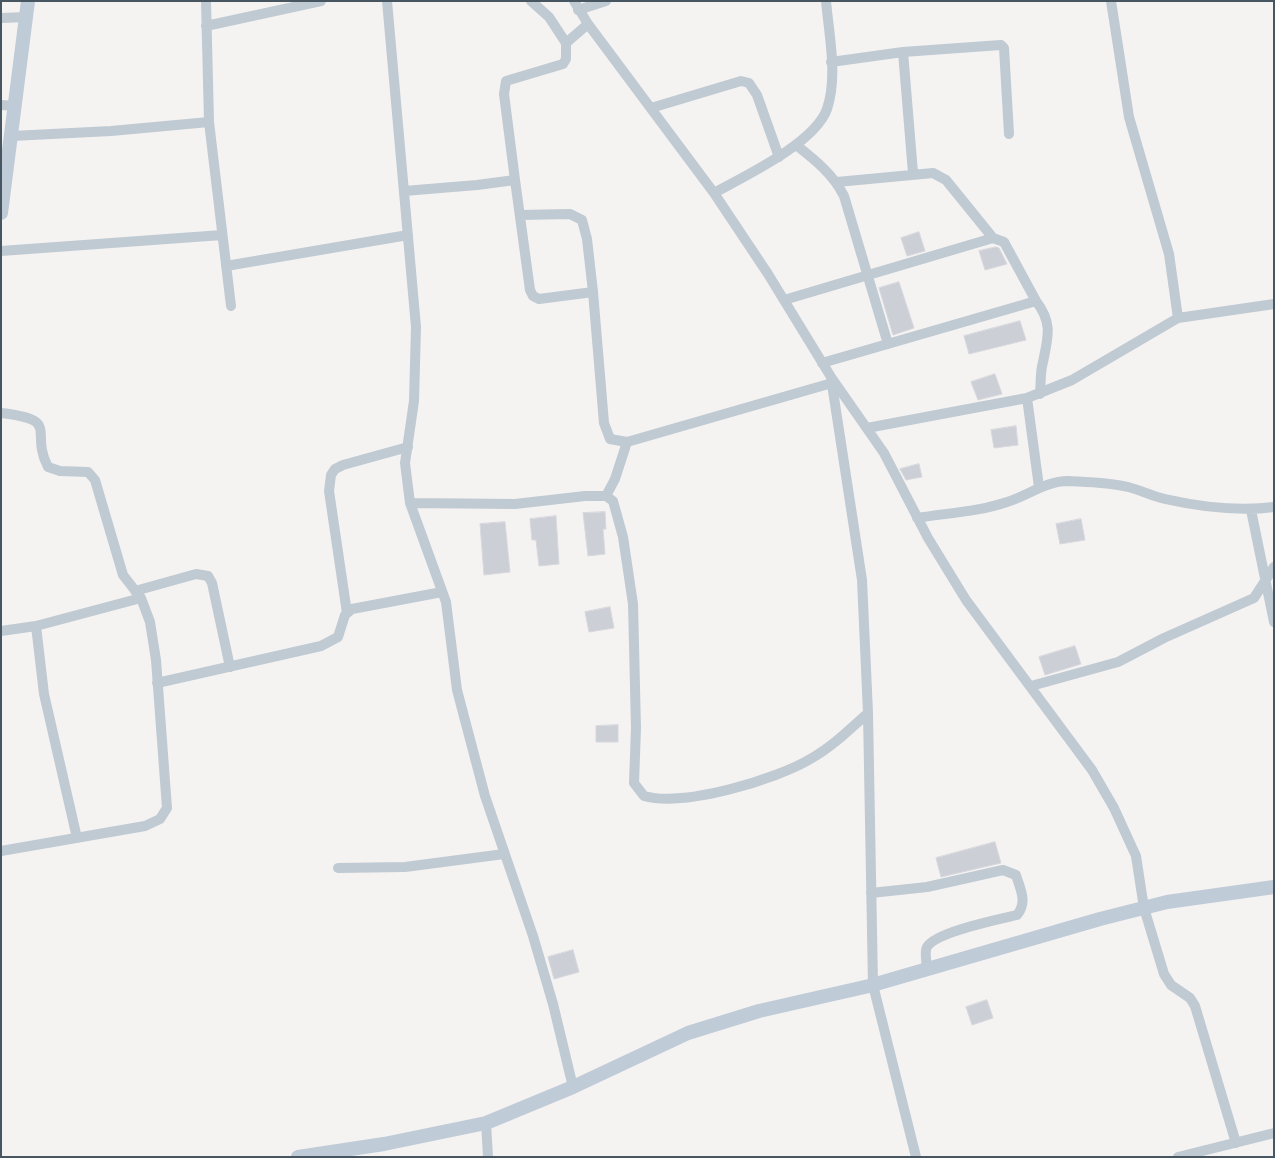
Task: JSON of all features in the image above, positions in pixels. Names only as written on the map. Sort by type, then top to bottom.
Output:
[{"type":"street","points":[[1,213],[28,1]]},
{"type":"street","points":[[206,1],[209,122],[231,306]]},
{"type":"street","points":[[206,26],[320,1]]},
{"type":"street","points":[[387,1],[417,350],[414,401],[405,469],[410,503],[442,592],[449,618],[457,690],[485,796],[534,936],[573,1087]]},
{"type":"street","points":[[531,1],[549,17],[566,43]]},
{"type":"street","points":[[606,1],[576,5],[588,24],[714,193],[784,300],[831,380],[884,453],[917,518],[966,600],[1092,770],[1114,808],[1136,856],[1144,908],[1164,974],[1171,985],[1190,998],[1195,1006],[1236,1143]]},
{"type":"street","points":[[714,193],[796,145],[819,122],[826,110],[832,80],[826,1]]},
{"type":"street","points":[[1111,1],[1129,117],[1170,254],[1178,318]]},
{"type":"street","points":[[1,18],[26,16]]},
{"type":"street","points":[[588,24],[566,43],[563,64],[506,81],[504,86],[530,290],[533,296],[539,299],[593,292]]},
{"type":"street","points":[[831,62],[903,52],[1001,45],[1004,48],[1009,134]]},
{"type":"street","points":[[903,52],[913,173]]},
{"type":"street","points":[[651,108],[741,82],[749,83],[757,95],[778,157]]},
{"type":"street","points":[[1,105],[16,106]]},
{"type":"street","points":[[12,136],[112,131],[209,122]]},
{"type":"street","points":[[796,145],[837,182],[844,196],[888,344]]},
{"type":"street","points":[[837,182],[913,173],[933,173],[946,180],[993,238],[1004,242],[1044,312],[1048,337],[1042,362],[1040,394]]},
{"type":"street","points":[[404,190],[477,186],[515,180]]},
{"type":"street","points":[[520,215],[570,214],[582,220],[587,240],[593,292],[604,423],[610,439],[627,442],[831,380]]},
{"type":"street","points":[[226,266],[408,235]]},
{"type":"street","points":[[1,251],[222,236]]},
{"type":"street","points":[[784,300],[993,238]]},
{"type":"street","points":[[822,363],[1036,301]]},
{"type":"street","points":[[867,428],[1027,398],[1072,380],[1178,318],[1274,304]]},
{"type":"street","points":[[831,380],[862,580],[868,713],[873,985],[916,1157]]},
{"type":"street","points":[[1027,398],[1039,487]]},
{"type":"street","points":[[1,413],[30,417],[37,422],[42,431],[45,460],[53,470],[82,471],[92,475],[123,575],[138,595],[150,622],[157,683],[166,800],[164,814],[156,822],[145,826],[1,851]]},
{"type":"street","points":[[606,496],[615,479],[627,442]]},
{"type":"street","points":[[157,683],[321,646],[338,637],[347,613],[330,503],[329,482],[331,475],[335,469],[343,465],[408,447]]},
{"type":"street","points":[[917,518],[990,507],[1009,502],[1039,487],[1064,481],[1101,482],[1206,506],[1251,510],[1274,507]]},
{"type":"street","points":[[410,503],[515,504],[585,496],[606,496],[613,501],[617,512],[633,604],[636,719],[633,764],[634,782],[639,793],[649,798],[701,796],[751,784],[811,759],[837,741],[868,713]]},
{"type":"street","points":[[1251,510],[1274,622]]},
{"type":"street","points":[[1031,686],[1118,662],[1164,638],[1254,598],[1274,568]]},
{"type":"street","points":[[1,631],[36,626],[138,595],[196,574],[208,576],[212,582],[230,667]]},
{"type":"street","points":[[347,613],[357,608],[442,592]]},
{"type":"street","points":[[36,626],[44,694],[77,838]]},
{"type":"street","points":[[338,868],[405,867],[504,854]]},
{"type":"street","points":[[871,893],[927,887],[1003,870],[1016,875],[1024,900],[1022,909],[1017,914],[943,935],[931,942],[926,948],[927,969]]},
{"type":"street","points":[[298,1157],[384,1144],[486,1123],[573,1087],[688,1033],[714,1024],[807,999],[873,985],[1167,902],[1274,887]]},
{"type":"street","points":[[486,1123],[488,1157]]},
{"type":"street","points":[[1178,1157],[1274,1133]]},
{"type":"building","points":[[919,232],[925,251],[907,256],[901,238]]},
{"type":"building","points":[[999,248],[1007,264],[985,270],[979,251]]},
{"type":"building","points":[[899,282],[914,328],[893,335],[879,288]]},
{"type":"building","points":[[1020,321],[1026,340],[969,354],[964,336]]},
{"type":"building","points":[[995,374],[1002,394],[978,400],[971,382]]},
{"type":"building","points":[[1016,426],[1018,445],[994,448],[991,430]]},
{"type":"building","points":[[919,464],[922,477],[906,480],[900,469]]},
{"type":"building","points":[[605,512],[606,529],[603,529],[605,554],[588,556],[583,513]]},
{"type":"building","points":[[556,516],[559,564],[539,566],[536,540],[532,540],[530,519]]},
{"type":"building","points":[[1081,519],[1085,540],[1060,544],[1056,524]]},
{"type":"building","points":[[505,522],[510,572],[484,575],[480,524]]},
{"type":"building","points":[[610,607],[614,628],[589,632],[585,612]]},
{"type":"building","points":[[1075,646],[1081,664],[1045,675],[1039,657]]},
{"type":"building","points":[[618,725],[618,742],[596,742],[596,726]]},
{"type":"building","points":[[995,842],[1001,863],[941,877],[936,858]]},
{"type":"building","points":[[573,950],[579,972],[554,979],[548,957]]},
{"type":"building","points":[[987,1000],[993,1018],[972,1025],[966,1007]]}]
